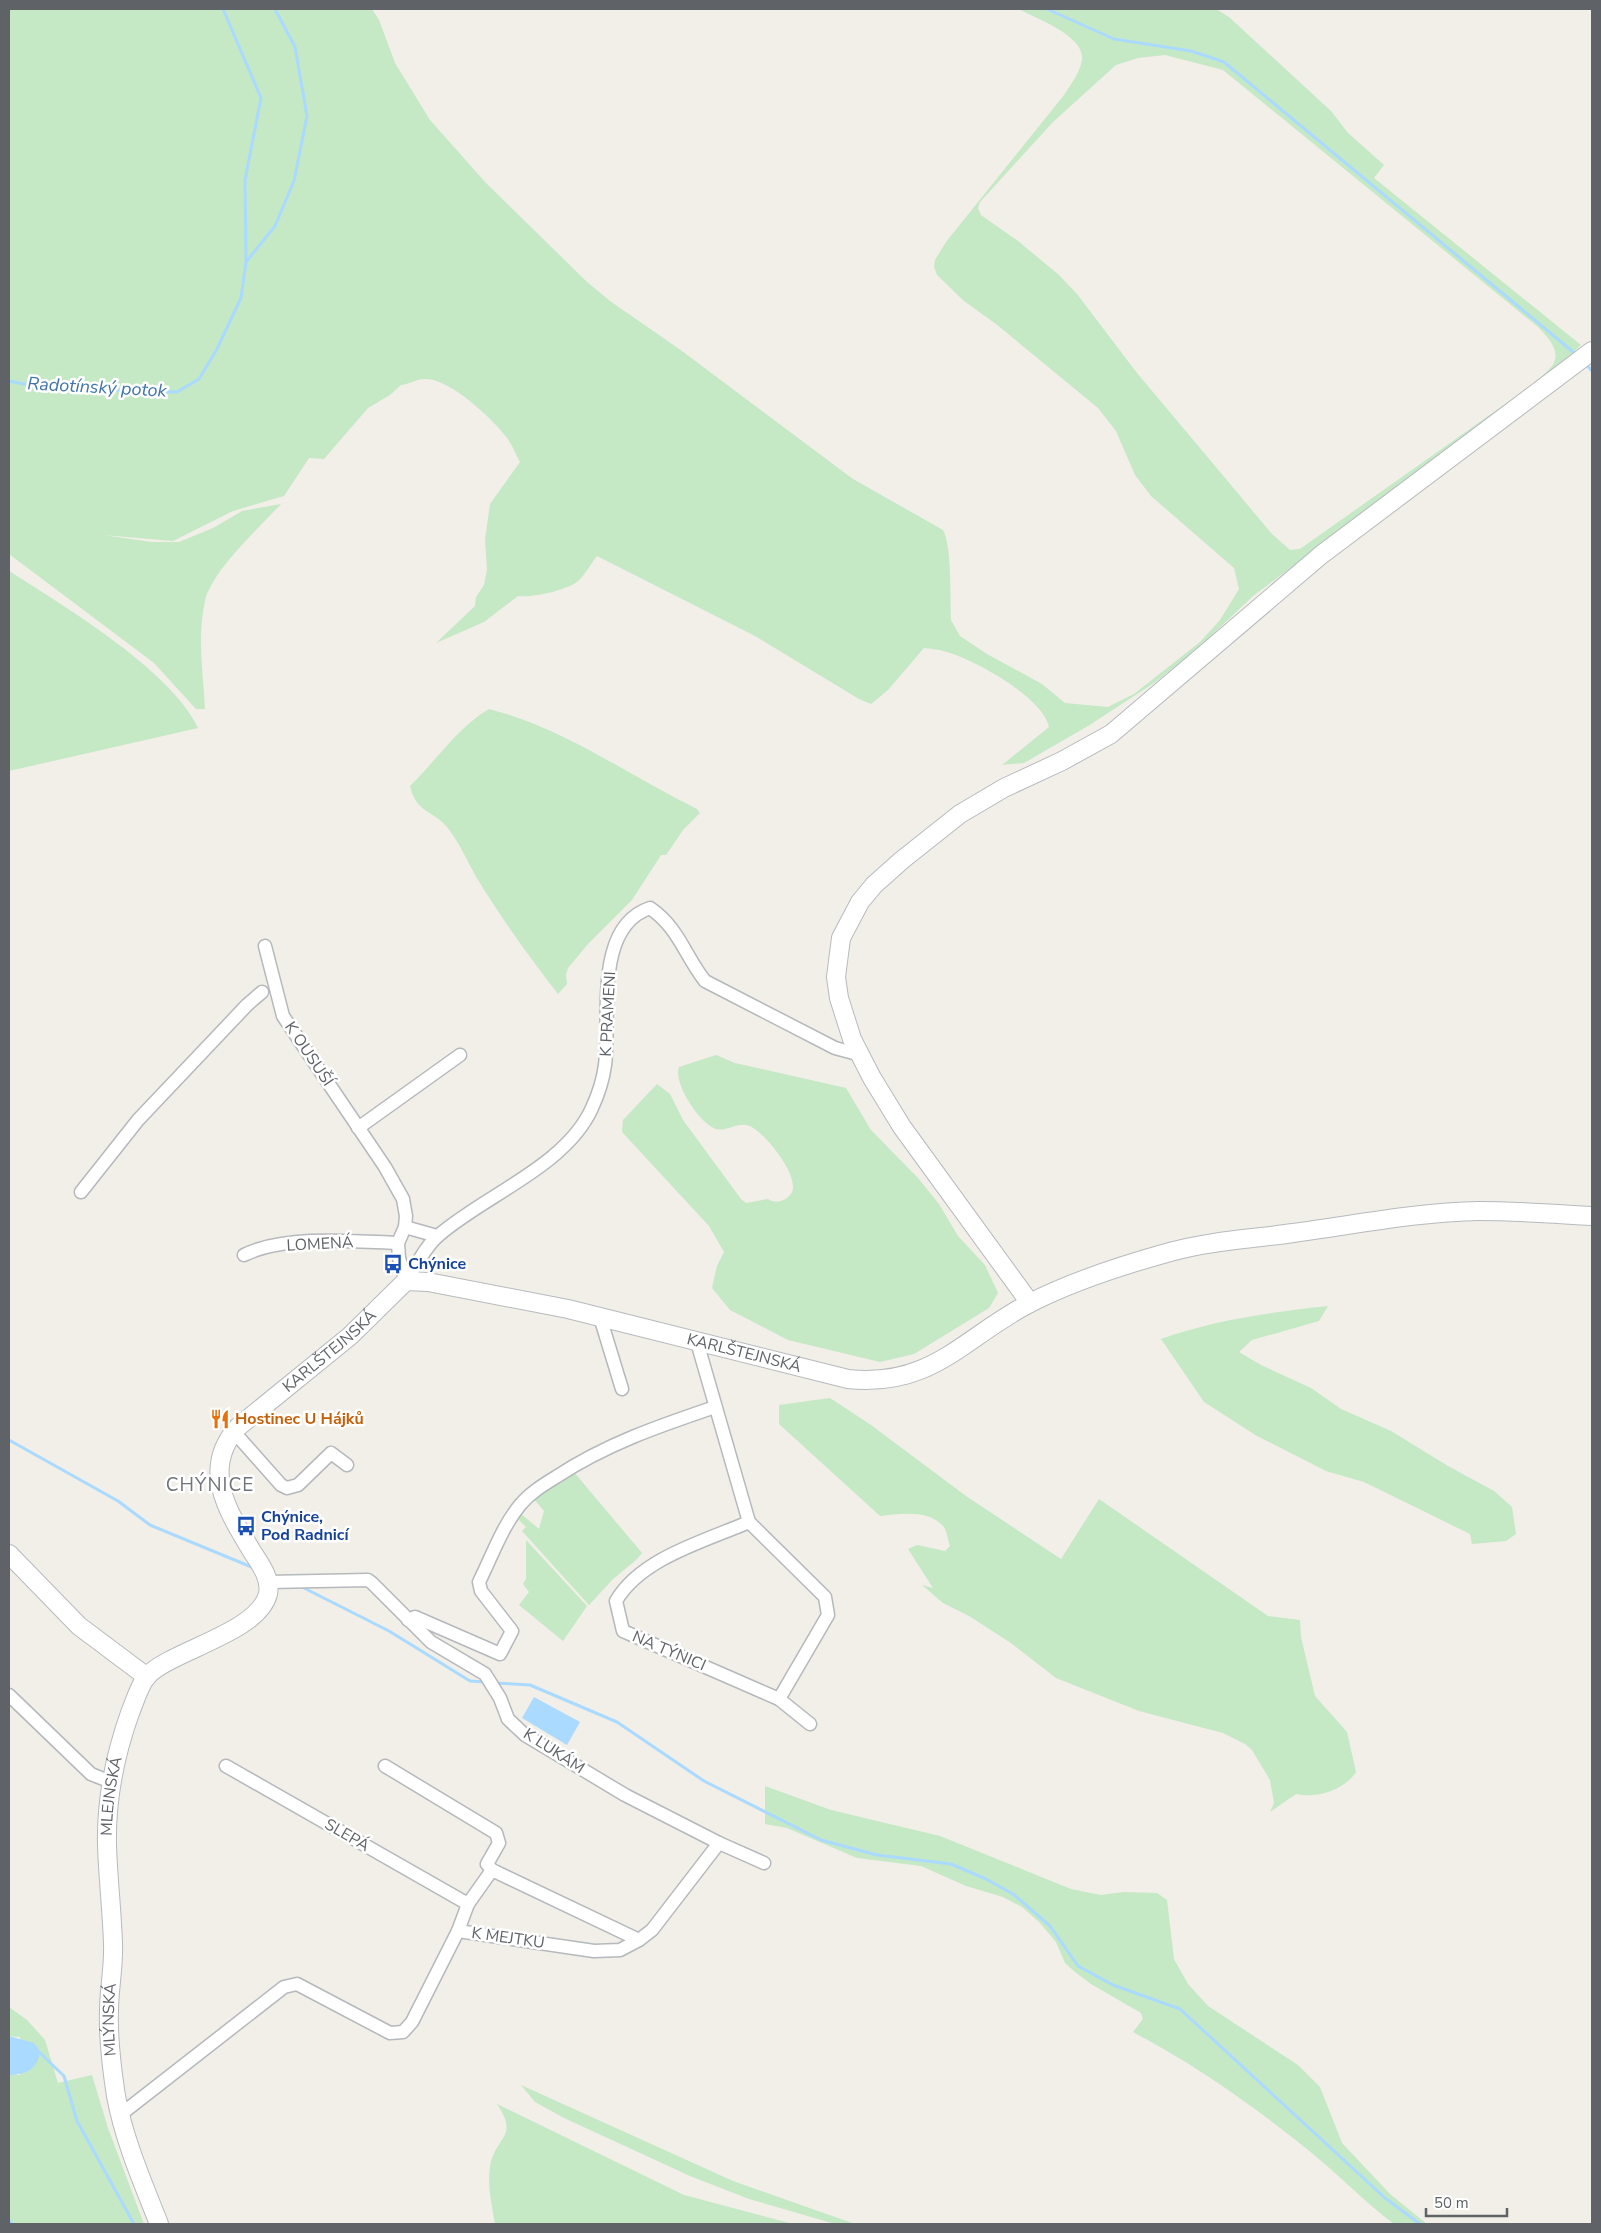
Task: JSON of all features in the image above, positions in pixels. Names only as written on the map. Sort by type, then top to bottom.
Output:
[{"type":"main road","points":[[1030,1303],[902,1127],[852,1039],[839,998],[836,976],[841,938],[860,902],[874,885],[902,860],[960,814],[1004,788],[1062,761],[1111,734],[1321,555],[1592,351]]},
{"type":"main road","name":"KARLŠTEJNSKÁ","points":[[268,1582],[262,1566],[231,1513],[219,1479],[219,1463],[222,1450],[234,1432],[350,1336],[406,1281],[437,1284],[600,1317],[811,1371],[848,1379],[868,1380],[896,1378],[936,1364],[1030,1303],[1096,1276],[1171,1252],[1220,1243],[1438,1214],[1479,1211],[1592,1216]]},
{"type":"main road","points":[[9,1554],[79,1626],[147,1677],[172,1660],[219,1637],[250,1617],[267,1598],[268,1582]]},
{"type":"main road","name":"MLEJNSKÁ","points":[[112,1922],[107,1843],[111,1782],[123,1732],[147,1677]]},
{"type":"main road","name":"MLÝNSKÁ","points":[[112,1922],[113,1946],[109,2013],[116,2093],[120,2115],[159,2224]]},
{"type":"street","name":"K PRAMENI","points":[[437,1236],[550,1160],[582,1126],[599,1090],[605,1066],[605,1012],[610,962],[620,936],[637,912],[650,908],[661,916],[680,939],[697,970],[706,981],[835,1048],[861,1055]]},
{"type":"street","name":"K OUSUŠÍ","points":[[265,946],[284,1016],[386,1167],[403,1199],[406,1216],[405,1228]]},
{"type":"street","points":[[81,1192],[138,1120],[247,1005],[262,992]]},
{"type":"street","points":[[358,1128],[460,1055]]},
{"type":"street","points":[[405,1228],[437,1236],[406,1281],[399,1258],[398,1243],[405,1228]]},
{"type":"street","name":"LOMENÁ","points":[[244,1255],[256,1249],[301,1242],[398,1243]]},
{"type":"street","points":[[600,1317],[622,1389]]},
{"type":"street","points":[[697,1342],[749,1522],[825,1597],[828,1615],[779,1699]]},
{"type":"street","points":[[408,1620],[415,1617],[500,1654],[512,1631],[481,1591],[479,1582],[511,1517],[521,1503],[534,1491],[572,1466],[630,1437],[715,1407]]},
{"type":"street","points":[[234,1432],[281,1485],[287,1488],[298,1485],[331,1453],[347,1465]]},
{"type":"street","name":"NA TÝNICI","points":[[749,1522],[652,1564],[624,1586],[616,1601],[623,1632],[779,1699],[810,1724]]},
{"type":"street","name":"K LUKÁM","points":[[268,1582],[368,1580],[378,1587],[430,1642],[485,1674],[500,1698],[508,1719],[525,1735],[625,1795],[719,1843],[764,1863]]},
{"type":"street","points":[[9,1695],[92,1774],[111,1782]]},
{"type":"street","name":"SLEPÁ","points":[[226,1766],[468,1904]]},
{"type":"street","points":[[385,1766],[496,1833],[499,1843],[487,1864],[492,1870],[639,1940]]},
{"type":"street","name":"K MEJTKU","points":[[492,1870],[468,1904],[458,1930],[594,1951],[620,1950],[639,1940],[652,1930],[719,1843]]},
{"type":"street","points":[[120,2115],[284,1987],[297,1984],[390,2033],[403,2032],[412,2022],[458,1930]]},
{"type":"green space","points":[[9,9],[372,9],[379,20],[395,63],[430,120],[486,183],[586,281],[610,301],[682,351],[853,479],[943,530],[948,548],[951,620],[960,636],[987,654],[1042,684],[1065,703],[1108,707],[1134,694],[1200,642],[1220,620],[1239,589],[1234,568],[1151,496],[1135,475],[1116,431],[1098,408],[996,324],[964,301],[937,275],[934,267],[935,260],[946,242],[1064,95],[1081,65],[1081,51],[1076,43],[1058,29],[1019,9],[1216,9],[1229,17],[1331,111],[1348,133],[1384,165],[1374,178],[1581,345],[1556,369],[1253,596],[1195,651],[1154,683],[1088,726],[1024,763],[1002,765],[1049,727],[1044,716],[1021,692],[1005,680],[971,661],[941,650],[924,648],[888,690],[871,704],[859,699],[755,636],[597,556],[584,575],[573,584],[550,593],[518,596],[484,622],[436,643],[475,606],[476,597],[484,585],[487,570],[485,540],[490,504],[520,462],[507,438],[482,411],[459,393],[437,381],[420,379],[401,385],[390,395],[368,408],[324,459],[309,458],[284,496],[233,511],[173,541],[103,535],[152,542],[179,542],[213,528],[242,511],[281,504],[237,550],[216,576],[209,589],[205,601],[201,628],[205,709],[196,709],[154,663],[9,554]],"holes":[[[1165,55],[1223,70],[1538,327],[1554,347],[1556,355],[1554,362],[1544,375],[1525,390],[1300,549],[1290,550],[1272,534],[1137,373],[1077,294],[1059,275],[1018,241],[981,215],[978,208],[980,202],[1053,122],[1116,65],[1138,58]]]},
{"type":"green space","points":[[9,571],[86,621],[141,662],[165,684],[184,706],[198,728],[9,771]]},
{"type":"green space","points":[[489,709],[517,717],[570,740],[697,809],[700,813],[683,830],[666,855],[661,855],[632,900],[588,944],[568,968],[566,975],[567,984],[558,994],[497,909],[478,880],[452,833],[442,821],[416,801],[410,786],[467,725]]},
{"type":"green space","points":[[716,1055],[735,1063],[846,1088],[871,1130],[918,1178],[939,1204],[958,1236],[985,1265],[998,1293],[989,1308],[914,1354],[880,1362],[788,1340],[730,1310],[712,1288],[717,1266],[724,1252],[709,1226],[622,1132],[623,1120],[657,1084],[670,1094],[683,1120],[741,1199],[746,1203],[768,1199],[777,1202],[788,1197],[793,1187],[787,1167],[772,1146],[757,1130],[746,1125],[720,1130],[716,1129],[703,1120],[689,1103],[680,1083],[679,1067]]},
{"type":"green space","points":[[1328,1306],[1319,1321],[1252,1340],[1239,1352],[1261,1365],[1311,1388],[1341,1409],[1391,1431],[1448,1466],[1494,1491],[1512,1507],[1516,1534],[1506,1541],[1472,1544],[1470,1534],[1364,1482],[1326,1471],[1257,1436],[1204,1402],[1161,1339],[1181,1332],[1243,1318]]},
{"type":"green space","points":[[830,1398],[871,1425],[966,1496],[1061,1559],[1099,1499],[1268,1616],[1300,1620],[1301,1637],[1315,1696],[1347,1732],[1356,1772],[1345,1784],[1329,1792],[1313,1795],[1296,1794],[1270,1812],[1274,1803],[1270,1780],[1252,1750],[1245,1744],[1223,1733],[1139,1711],[1056,1678],[1011,1643],[969,1616],[943,1603],[922,1585],[933,1588],[908,1549],[917,1545],[945,1551],[950,1546],[944,1527],[938,1521],[922,1515],[880,1516],[779,1424],[779,1405]]},
{"type":"green space","points":[[573,1471],[642,1553],[613,1579],[589,1605],[522,1531],[526,1527],[517,1518],[521,1514],[539,1529],[544,1511],[534,1499]]},
{"type":"green space","points":[[526,1540],[587,1606],[563,1641],[519,1605],[529,1592],[523,1584],[526,1579]]},
{"type":"green space","points":[[765,1786],[831,1810],[940,1836],[1071,1889],[1101,1895],[1124,1892],[1157,1893],[1167,1900],[1174,1959],[1188,1984],[1208,2006],[1298,2065],[1320,2087],[1342,2143],[1390,2194],[1427,2224],[1394,2224],[1313,2154],[1248,2104],[1203,2073],[1133,2032],[1143,2019],[1141,2013],[1091,1984],[1075,1972],[1065,1963],[1056,1942],[1039,1922],[1022,1907],[1003,1897],[966,1886],[921,1866],[857,1858],[787,1828],[765,1824]]},
{"type":"green space","points":[[9,2007],[27,2020],[45,2040],[58,2083],[92,2075],[108,2128],[144,2224],[9,2224],[9,2075],[20,2075],[20,2037],[9,2036]]},
{"type":"green space","points":[[521,2085],[733,2181],[855,2224],[835,2224],[749,2199],[690,2176],[564,2118],[535,2102]]},
{"type":"green space","points":[[497,2104],[684,2195],[793,2224],[495,2224],[489,2188],[489,2174],[496,2149],[506,2131],[504,2115]]},
{"type":"water","points":[[534,1697],[580,1722],[567,1745],[522,1718]]},
{"type":"water","points":[[9,2036],[34,2043],[40,2051],[37,2062],[30,2070],[21,2074],[9,2075]]},
{"type":"waterway","points":[[223,9],[261,98],[245,180],[246,261]]},
{"type":"waterway","name":"Radotínský potok","points":[[9,381],[44,388],[177,392],[199,379],[217,349],[241,298],[246,262],[275,226],[294,181],[307,116],[295,47],[275,9]]},
{"type":"waterway","points":[[1047,9],[1114,39],[1191,51],[1224,62],[1578,356]]},
{"type":"waterway","points":[[1586,364],[1592,371]]},
{"type":"waterway","points":[[9,1440],[118,1501],[150,1525],[254,1568]]},
{"type":"waterway","points":[[300,1586],[389,1631],[470,1681],[486,1682]]},
{"type":"waterway","points":[[495,1683],[530,1685],[617,1722],[704,1781],[821,1840],[877,1855],[951,1864],[986,1879],[1013,1894],[1050,1926],[1078,1966],[1113,1985],[1180,2009],[1385,2198],[1420,2224]]},
{"type":"waterway","points":[[38,2051],[64,2076],[77,2121],[134,2224]]},
{"type":"waterway","name":"Radotínský potok","points":[[9,2220],[12,2224]]},
{"type":"place","name":"Chýnice","points":[[393,1264]]},
{"type":"place","name":"Hostinec U Hájků","points":[[220,1419]]},
{"type":"place","name":"Chýnice, Pod Radnicí","points":[[246,1526]]},
{"type":"district","name":"CHÝNICE","points":[[210,1485]]}]
